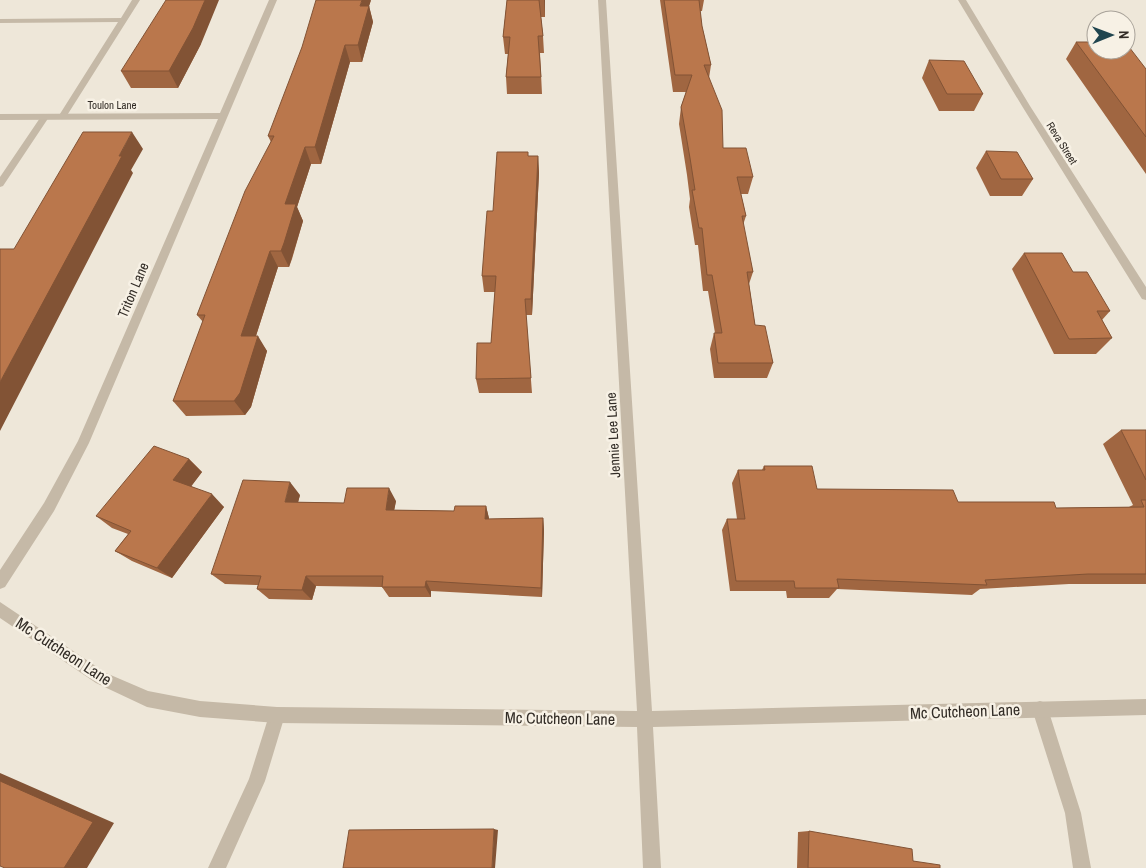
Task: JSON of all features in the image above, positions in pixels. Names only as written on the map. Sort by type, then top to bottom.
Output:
[{"type":"street","points":[[62,117],[136,0]]},
{"type":"street","name":"Triton Lane","points":[[0,582],[49,507],[83,443],[273,0]]},
{"type":"street","name":"Jennie Lee Lane","points":[[602,0],[645,719],[652,868]]},
{"type":"street","name":"Reva Street","points":[[962,0],[1026,106],[1146,296]]},
{"type":"street","points":[[0,21],[122,20]]},
{"type":"street","name":"Toulon Lane","points":[[0,117],[224,116]]},
{"type":"street","points":[[0,184],[45,117]]},
{"type":"street","name":"Mc Cutcheon Lane","points":[[0,609],[101,678],[147,699],[200,709],[277,715],[645,719],[1040,708],[1146,707]]},
{"type":"street","points":[[1040,708],[1073,813],[1082,868]]},
{"type":"street","points":[[217,868],[257,781],[277,715]]},
{"type":"building","points":[[166,0],[205,0],[193,28],[169,71],[121,71]]},
{"type":"building","points":[[316,0],[362,0],[360,6],[369,6],[358,45],[345,45],[315,147],[305,147],[285,204],[296,204],[284,243],[281,251],[270,251],[241,336],[258,336],[240,393],[234,401],[173,401],[205,315],[197,315],[245,191],[274,136],[268,136],[302,47]]},
{"type":"building","points":[[507,0],[539,0],[543,36],[538,36],[541,77],[506,77],[510,37],[503,37]]},
{"type":"building","points":[[664,0],[699,0],[702,26],[711,65],[704,65],[722,110],[723,148],[746,148],[753,177],[737,177],[746,216],[742,216],[753,272],[747,272],[755,325],[765,326],[773,363],[718,363],[714,333],[722,333],[712,275],[707,275],[702,228],[699,228],[692,190],[695,190],[681,107],[692,75],[675,75]]},
{"type":"building","points":[[1076,42],[1086,42],[1086,56]]},
{"type":"building","points":[[1136,56],[1146,69],[1146,137],[1089,60],[1136,60]]},
{"type":"building","points":[[929,60],[964,61],[983,94],[947,94]]},
{"type":"building","points":[[83,132],[132,132],[119,156],[122,156],[0,382],[0,249],[14,249]]},
{"type":"building","points":[[986,151],[1017,152],[1033,179],[1001,179]]},
{"type":"building","points":[[497,152],[528,152],[528,156],[538,156],[531,299],[525,299],[531,378],[476,379],[477,343],[491,343],[496,276],[482,276],[487,211],[493,211]]},
{"type":"building","points":[[1024,253],[1062,253],[1073,272],[1087,272],[1110,311],[1097,311],[1112,338],[1069,339]]},
{"type":"building","points":[[1121,430],[1146,430],[1146,480]]},
{"type":"building","points":[[154,446],[189,459],[173,480],[212,494],[157,568],[115,551],[131,531],[96,516]]},
{"type":"building","points":[[764,466],[812,466],[817,489],[953,490],[958,502],[1054,502],[1056,508],[1144,507],[1141,500],[1146,500],[1146,574],[1088,574],[985,580],[987,585],[837,579],[839,588],[795,588],[794,581],[736,581],[727,519],[745,519],[738,470],[765,470]]},
{"type":"building","points":[[243,480],[290,482],[285,502],[344,503],[347,488],[389,488],[386,510],[454,511],[455,506],[486,506],[485,519],[543,518],[541,588],[426,581],[425,587],[382,587],[383,576],[306,576],[302,590],[257,589],[261,576],[211,574]]},
{"type":"building","points":[[0,781],[93,822],[64,868],[5,868],[0,866]]},
{"type":"building","points":[[494,829],[492,868],[343,868],[349,830]]},
{"type":"building","points":[[809,831],[912,849],[913,861],[940,865],[940,868],[808,868]]}]
